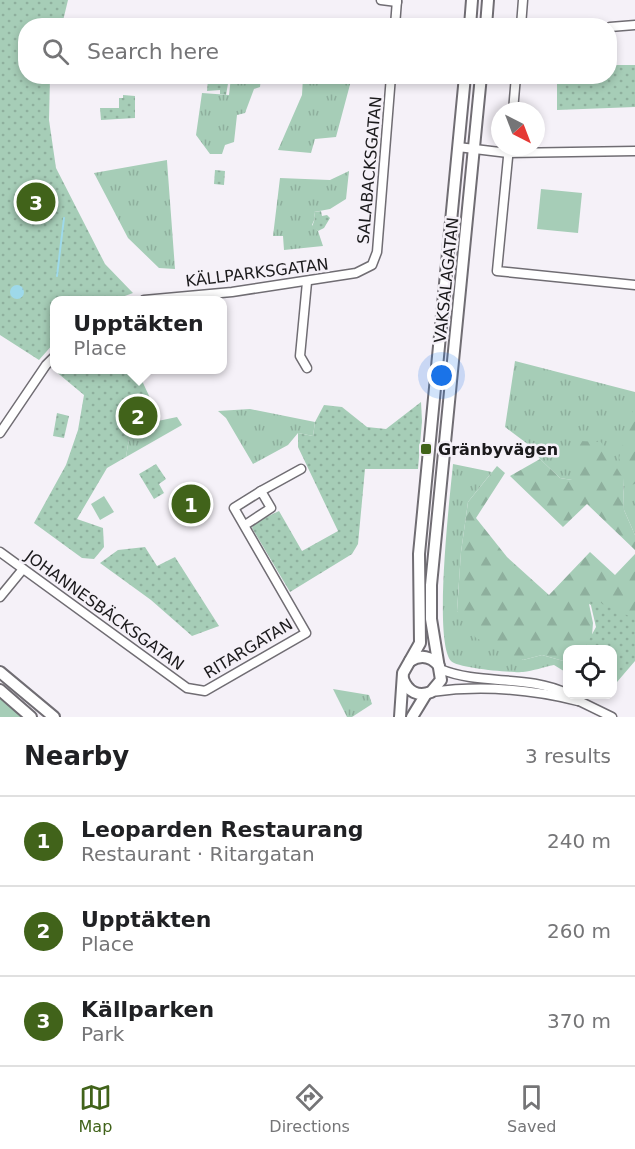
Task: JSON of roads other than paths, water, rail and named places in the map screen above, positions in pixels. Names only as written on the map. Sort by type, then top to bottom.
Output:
[{"type":"main road","points":[[471,18],[472,0]]},
{"type":"main road","points":[[487,18],[488,0]]},
{"type":"main road","name":"VAKSALAGATAN","points":[[408,662],[420,643],[418,554],[464,84]]},
{"type":"main road","name":"VAKSALAGATAN","points":[[439,667],[431,620],[431,585],[480,84]]},
{"type":"main road","points":[[400,717],[403,673],[408,662],[424,657],[435,661],[439,667],[441,680],[412,717]]},
{"type":"main road","points":[[0,672],[54,717]]},
{"type":"main road","points":[[404,679],[412,691],[429,693]]},
{"type":"main road","points":[[0,690],[32,717]]},
{"type":"street","points":[[381,0],[397,1],[396,18]]},
{"type":"street","points":[[522,18],[523,0]]},
{"type":"street","points":[[617,26],[635,25]]},
{"type":"street","name":"SALABACKSGATAN","points":[[372,265],[377,252],[390,84]]},
{"type":"street","points":[[514,102],[515,84]]},
{"type":"street","points":[[458,147],[491,149]]},
{"type":"street","points":[[545,150],[635,151]]},
{"type":"street","points":[[508,156],[497,271],[635,285]]},
{"type":"street","name":"KÄLLPARKSGATAN","points":[[188,296],[307,282],[360,272],[372,265]]},
{"type":"street","points":[[307,282],[300,356],[307,368]]},
{"type":"street","points":[[0,434],[50,361]]},
{"type":"street","name":"RITARGATAN","points":[[193,689],[205,691],[306,633],[234,508],[301,469]]},
{"type":"street","points":[[245,525],[271,508],[261,491]]},
{"type":"street","name":"JOHANNESBÄCKSGATAN","points":[[0,552],[187,688],[193,689]]},
{"type":"street","points":[[0,597],[23,569]]},
{"type":"street","points":[[439,667],[464,676],[537,682],[563,692]]},
{"type":"street","points":[[429,693],[465,688],[555,695],[578,700],[612,717]]},
{"type":"water","points":[[17,285],[22,287],[24,292],[22,297],[17,299],[12,297],[10,292],[12,287]]},
{"type":"waterway","points":[[57,276],[64,218]]},
{"type":"place","name":"Källparken","points":[[36,202]]},
{"type":"place","name":"Upptäkten","points":[[138,416]]},
{"type":"place","name":"Gränbyvägen","points":[[426,449]]},
{"type":"place","name":"Leoparden Restaurang","points":[[191,504]]}]
